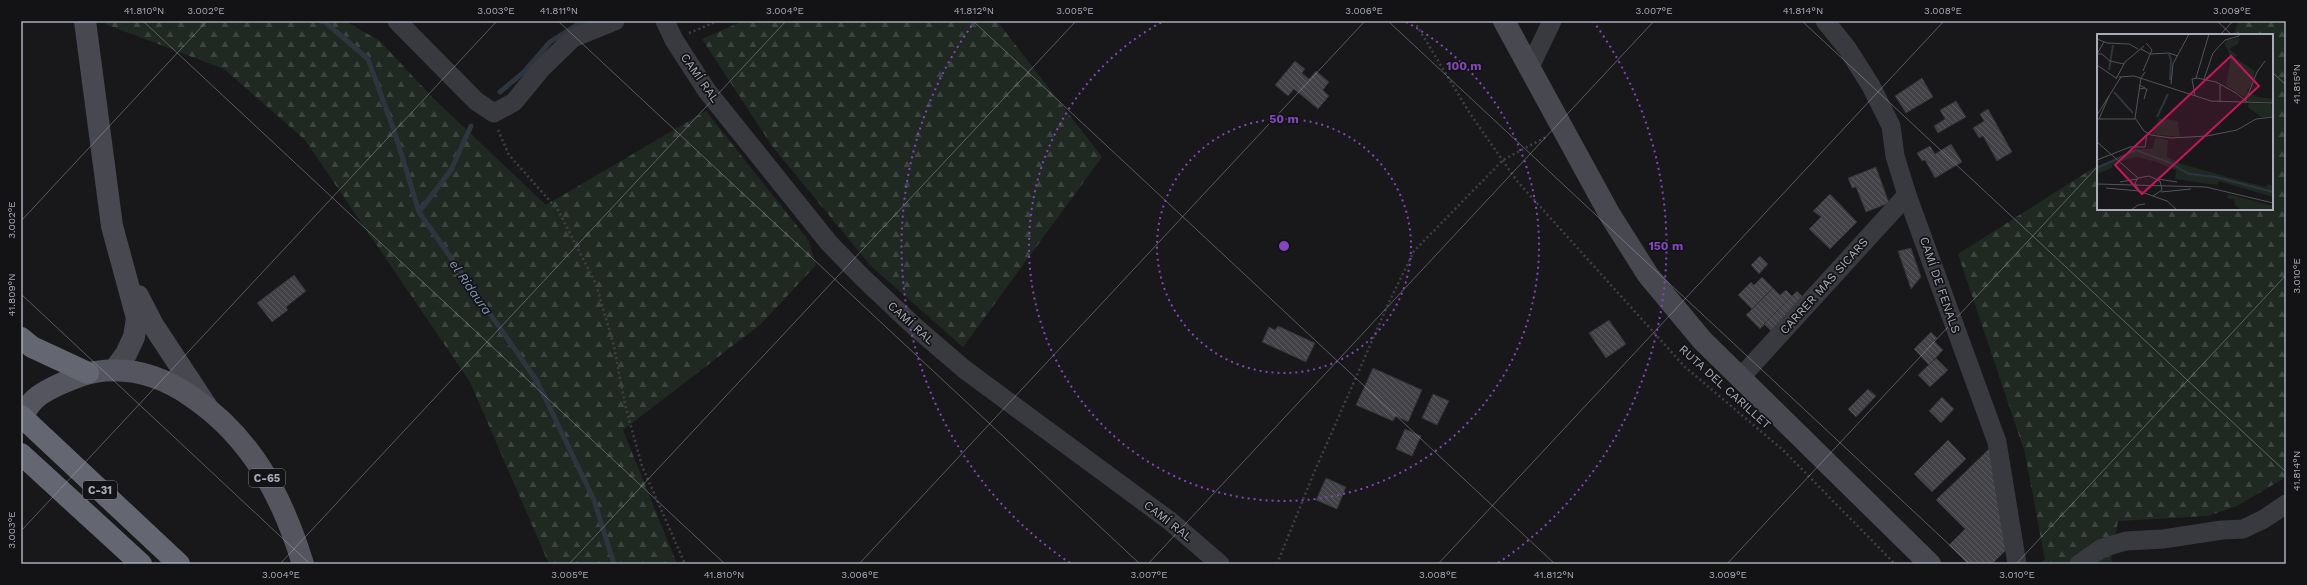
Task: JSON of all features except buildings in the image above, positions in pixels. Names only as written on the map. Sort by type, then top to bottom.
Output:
[{"type":"highway","points":[[21,338],[32,347],[88,373]]},
{"type":"highway","name":"C-31","points":[[21,417],[179,564]]},
{"type":"highway","name":"C-31","points":[[21,454],[140,564]]},
{"type":"main road","name":"C-65","points":[[21,417],[35,398],[66,381],[88,373],[115,369],[148,374],[176,386],[207,407],[235,432],[251,452],[270,483],[292,527],[303,564]]},
{"type":"street","points":[[397,21],[476,101],[494,113],[514,102],[542,68],[573,38],[615,21]]},
{"type":"street","name":"CAMÍ RAL","points":[[665,21],[674,40],[708,91],[829,242],[869,284],[964,370],[1170,521],[1220,564]]},
{"type":"street","points":[[1504,21],[1610,215],[1648,275],[1702,340],[1930,564]]},
{"type":"street","points":[[1530,67],[1552,21]]},
{"type":"street","name":"CAMÍ DE FENALS","points":[[1825,21],[1847,48],[1871,86],[1891,126],[1894,156],[1907,195],[1997,442],[2017,564]]},
{"type":"street","points":[[85,23],[112,226],[137,318],[134,337],[126,354],[115,369]]},
{"type":"street","name":"CARRER MAS SICARS","points":[[1741,377],[1907,195]]},
{"type":"street","points":[[126,274],[152,325],[207,407]]},
{"type":"street","points":[[2079,564],[2102,548],[2126,541],[2163,539],[2222,530],[2243,530],[2264,519],[2286,504]]},
{"type":"path","points":[[674,40],[718,21]]},
{"type":"path","name":"RUTA DEL CARILLET","points":[[1414,21],[1469,112],[1517,181],[1685,367],[1783,450],[1896,564]]},
{"type":"path","points":[[494,113],[502,141],[509,155],[558,210],[596,284],[609,324],[625,405],[642,466],[685,564]]},
{"type":"path","points":[[1277,564],[1313,475],[1390,300],[1414,251],[1503,160],[1563,127]]},
{"type":"green space","points":[[105,21],[345,21],[380,41],[432,97],[546,205],[706,111],[809,241],[816,265],[761,324],[623,430],[677,564],[549,564],[470,382],[305,140],[224,69],[105,24]]},
{"type":"green space","points":[[743,21],[997,21],[1102,157],[963,347],[870,265],[772,146],[702,39]]},
{"type":"green space","points":[[2239,21],[2286,21],[2286,477],[2237,506],[2208,516],[2118,521],[2111,560],[2114,564],[2037,564],[2045,560],[2025,453],[1958,254],[2097,166],[2097,210],[2273,210],[2273,34],[2233,34]]},
{"type":"waterway","name":"el Ridaura","points":[[321,21],[325,22],[368,59],[396,136],[419,212],[537,381],[594,500],[614,564]]},
{"type":"waterway","points":[[500,92],[524,72],[550,42],[583,21]]},
{"type":"waterway","points":[[419,212],[451,170],[471,126]]}]
